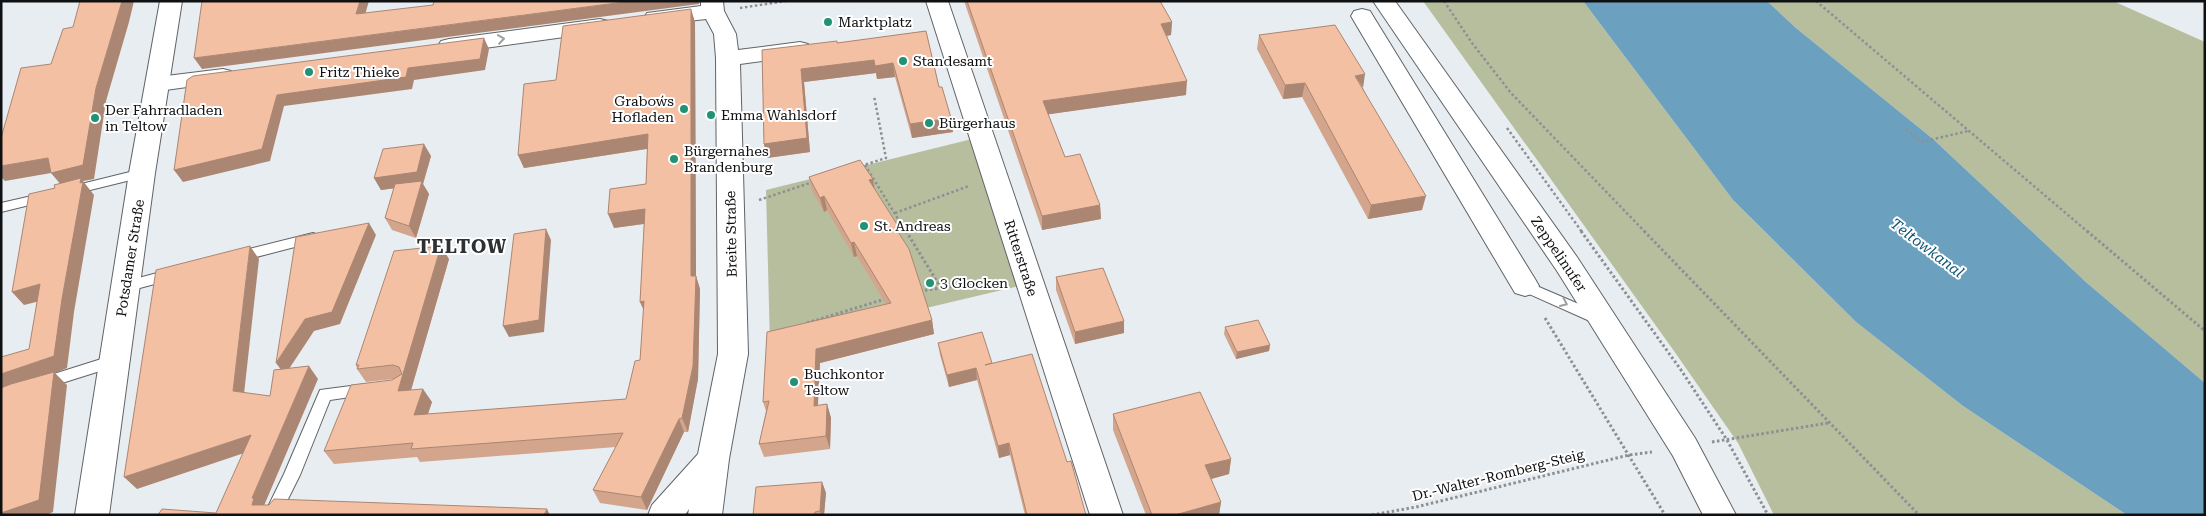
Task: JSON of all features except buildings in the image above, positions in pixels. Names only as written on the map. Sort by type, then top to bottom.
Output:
[{"type":"street","name":"Potsdamer Straße","points":[[92,515],[142,173],[171,1]]},
{"type":"street","name":"Ritterstraße","points":[[937,1],[937,32],[994,177],[1107,515]]},
{"type":"street","name":"Zeppelinufer","points":[[1384,1],[1561,256],[1603,320],[1684,447],[1720,515]]},
{"type":"street","points":[[427,49],[629,22],[712,6]]},
{"type":"street","name":"Breite Straße","points":[[705,515],[713,459],[733,354],[728,58],[725,34],[712,6]]},
{"type":"street","points":[[1362,16],[1525,286]]},
{"type":"street","points":[[728,58],[825,46]]},
{"type":"street","points":[[158,84],[240,74]]},
{"type":"street","points":[[664,515],[713,459]]},
{"type":"lane","points":[[1,208],[142,173]]},
{"type":"lane","points":[[223,260],[329,234]]},
{"type":"lane","points":[[125,287],[187,270]]},
{"type":"lane","points":[[1525,286],[1603,320]]},
{"type":"lane","points":[[28,388],[114,361]]},
{"type":"lane","points":[[272,515],[292,475],[325,394],[382,388]]},
{"type":"path","points":[[712,6],[786,1]]},
{"type":"path","points":[[1444,1],[1472,44],[1511,92],[1828,423],[1919,515]]},
{"type":"path","points":[[1816,1],[2205,331]]},
{"type":"path","points":[[856,168],[886,158],[874,96]]},
{"type":"path","points":[[1906,129],[1920,142],[1968,131]]},
{"type":"path","points":[[865,165],[941,288]]},
{"type":"path","points":[[895,212],[994,177]]},
{"type":"path","points":[[730,210],[820,180]]},
{"type":"path","points":[[911,293],[977,283],[1029,283]]},
{"type":"path","points":[[1525,286],[1665,515]]},
{"type":"path","points":[[807,323],[868,303],[894,297]]},
{"type":"path","points":[[1727,440],[1828,423]]},
{"type":"path","name":"Dr.-Walter-Romberg-Steig","points":[[1372,515],[1416,507],[1629,455]]},
{"type":"green space","points":[[1423,1],[1583,1],[1733,200],[1856,322],[1963,406],[2127,515],[1774,515],[1738,443]]},
{"type":"green space","points":[[1767,1],[2113,1],[2205,42],[2205,383],[2087,283],[1933,139],[1796,28]]},
{"type":"green space","points":[[972,139],[1019,286],[770,345],[766,190]]},
{"type":"water","name":"Teltowkanal","points":[[1583,1],[1767,1],[1796,28],[1933,139],[2087,283],[2205,383],[2205,515],[2127,515],[1963,406],[1856,322],[1733,200]]},
{"type":"place","name":"Marktplatz","points":[[828,22]]},
{"type":"place","name":"Standesamt","points":[[903,61]]},
{"type":"place","name":"Fritz Thieke","points":[[309,72]]},
{"type":"place","name":"Grabow´s Hofladen","points":[[684,109]]},
{"type":"place","name":"Emma Wahlsdorf","points":[[711,115]]},
{"type":"place","name":"Der Fahrradladen in Teltow","points":[[95,118]]},
{"type":"place","name":"Bürgerhaus","points":[[929,123]]},
{"type":"place","name":"Bürgernahes Brandenburg","points":[[674,159]]},
{"type":"place","name":"St. Andreas","points":[[864,226]]},
{"type":"place","name":"3 Glocken","points":[[930,283]]},
{"type":"place","name":"Buchkontor Teltow","points":[[794,382]]},
{"type":"district","name":"TELTOW","points":[[462,246]]}]
